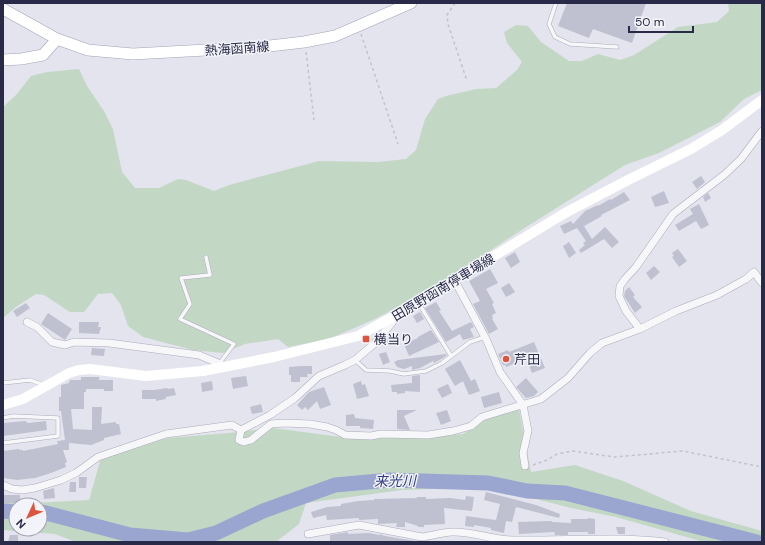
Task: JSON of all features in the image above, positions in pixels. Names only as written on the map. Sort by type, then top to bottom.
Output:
[{"type":"main road","name":"熱海函南線","points":[[3,9],[57,39],[88,50],[133,54],[261,47],[304,42],[335,36],[411,3]]},
{"type":"main road","points":[[3,60],[20,59],[43,54],[57,39]]},
{"type":"main road","name":"田原野函南停車場線","points":[[3,406],[23,399],[69,373],[79,370],[90,369],[146,376],[172,374],[281,355],[358,336],[455,281],[565,213],[691,149],[722,130],[762,100]]},
{"type":"street","points":[[640,329],[626,311],[622,303],[619,296],[620,286],[636,267],[673,214],[724,175],[741,159],[762,131]]},
{"type":"street","points":[[241,430],[239,440],[244,442],[251,440],[271,424],[284,423],[310,424],[327,427],[344,435],[370,436],[381,434],[428,436],[471,426],[482,417],[506,408],[523,405],[540,399],[568,378],[590,353],[602,343],[640,329],[676,311],[717,295],[746,279],[754,272],[762,283]]},
{"type":"street","points":[[455,281],[485,337],[500,372],[523,405],[528,431],[523,453],[525,466]]},
{"type":"street","points":[[241,430],[270,415],[295,398],[319,376],[354,360],[374,344],[400,313]]},
{"type":"street","points":[[27,322],[37,328],[52,342],[65,345],[74,342],[109,343],[199,355],[222,365]]},
{"type":"street","points":[[3,485],[12,489],[22,490],[48,484],[76,473],[98,457],[166,434],[232,424],[241,430]]},
{"type":"street","points":[[308,534],[359,525],[422,537],[456,532],[512,541],[665,542]]},
{"type":"lane","points":[[556,3],[549,24],[555,37],[570,44],[618,47]]},
{"type":"lane","points":[[206,256],[210,274],[181,278],[190,304],[180,319],[234,344],[222,365]]},
{"type":"lane","points":[[418,302],[451,356]]},
{"type":"lane","points":[[354,360],[366,370],[390,371],[404,374],[426,371],[442,363],[470,342],[485,337]]},
{"type":"lane","points":[[3,383],[30,380],[47,386]]},
{"type":"lane","points":[[3,418],[13,416],[58,418],[58,436],[3,443]]},
{"type":"path","points":[[455,3],[447,15],[448,24],[467,81]]},
{"type":"path","points":[[359,26],[398,144]]},
{"type":"path","points":[[304,42],[314,120]]},
{"type":"path","points":[[525,466],[536,465],[557,454],[573,451],[614,457],[682,451],[762,467]]},
{"type":"green space","points":[[728,3],[762,3],[762,90],[744,99],[720,122],[659,153],[625,165],[523,229],[440,284],[375,319],[329,339],[288,347],[278,339],[245,344],[223,353],[193,350],[143,337],[128,326],[121,305],[112,293],[98,294],[84,312],[70,312],[44,295],[36,294],[16,307],[3,318],[3,107],[16,95],[31,76],[47,72],[79,69],[87,86],[104,111],[113,129],[122,172],[135,188],[159,188],[178,179],[186,180],[214,191],[229,185],[319,161],[378,162],[406,159],[416,150],[425,119],[438,99],[476,89],[496,88],[517,70],[522,62],[507,43],[504,32],[516,25],[528,26],[541,42],[569,61],[582,61],[598,54],[620,60],[634,55],[678,27],[717,22],[729,11]]},
{"type":"green space","points":[[519,409],[531,472],[575,465],[623,481],[691,511],[762,531],[762,542],[704,542],[616,517],[571,508],[489,487],[402,490],[306,503],[299,524],[276,542],[76,542],[55,534],[48,533],[48,502],[89,500],[101,458],[168,438],[273,428],[356,439],[463,434],[485,420]]},
{"type":"green space","points":[[3,501],[8,501],[8,530],[3,530]]},
{"type":"building","points":[[567,3],[646,3],[632,43],[593,29],[589,38],[558,26]]},
{"type":"building","points":[[701,176],[705,182],[697,189],[692,182]]},
{"type":"building","points":[[664,191],[669,203],[655,207],[651,197]]},
{"type":"building","points":[[624,192],[630,200],[601,215],[602,216],[584,226],[592,239],[605,227],[619,242],[612,248],[604,239],[581,253],[579,250],[585,245],[583,243],[586,241],[577,228],[564,234],[560,226],[571,221],[573,224],[585,211],[610,199],[611,200]]},
{"type":"building","points":[[708,193],[711,198],[705,202],[703,197]]},
{"type":"building","points":[[699,204],[709,225],[701,229],[696,221],[679,231],[675,225],[693,214],[690,209]]},
{"type":"building","points":[[569,242],[576,253],[569,258],[563,246]]},
{"type":"building","points":[[678,249],[687,261],[679,267],[672,257],[674,256],[672,253]]},
{"type":"building","points":[[515,252],[520,262],[511,268],[505,258]]},
{"type":"building","points":[[654,266],[660,272],[651,280],[646,273]]},
{"type":"building","points":[[490,269],[498,283],[486,289],[494,303],[492,304],[496,313],[492,315],[492,319],[498,329],[489,334],[473,304],[480,301],[469,281]]},
{"type":"building","points":[[509,283],[515,292],[506,297],[501,288]]},
{"type":"building","points":[[629,287],[635,295],[633,297],[642,307],[635,313],[624,296],[625,291]]},
{"type":"building","points":[[436,302],[441,310],[439,311],[452,331],[471,322],[474,327],[470,329],[474,337],[463,340],[460,334],[446,342],[425,308]]},
{"type":"building","points":[[26,303],[30,308],[17,317],[13,311]]},
{"type":"building","points":[[420,312],[424,319],[417,323],[413,316]]},
{"type":"building","points":[[48,313],[72,329],[65,340],[41,324]]},
{"type":"building","points":[[79,322],[99,322],[98,327],[101,327],[99,334],[79,333]]},
{"type":"building","points":[[431,330],[439,342],[409,356],[404,344]]},
{"type":"building","points":[[394,333],[397,340],[388,344],[385,338]]},
{"type":"building","points":[[534,342],[545,368],[532,373],[527,361],[525,362],[524,360],[506,367],[503,365],[498,354],[508,350],[509,352]]},
{"type":"building","points":[[92,348],[105,349],[104,356],[91,355]]},
{"type":"building","points":[[386,352],[390,362],[383,365],[379,354]]},
{"type":"building","points":[[447,355],[434,363],[433,361],[420,368],[412,370],[412,366],[404,369],[397,367],[394,362],[398,360]]},
{"type":"building","points":[[460,360],[471,381],[475,379],[480,391],[469,395],[463,381],[455,386],[445,369]]},
{"type":"building","points":[[312,366],[312,374],[307,374],[308,377],[300,377],[300,382],[291,382],[289,367]]},
{"type":"building","points":[[420,375],[420,392],[405,391],[405,393],[397,394],[397,392],[392,392],[391,385],[412,383],[412,376]]},
{"type":"building","points":[[246,376],[248,386],[233,389],[231,378]]},
{"type":"building","points":[[81,377],[99,377],[99,380],[113,380],[113,391],[104,391],[104,389],[86,389],[86,392],[84,392],[84,409],[71,409],[73,429],[92,430],[92,407],[102,407],[101,424],[116,422],[116,424],[119,424],[121,434],[104,438],[104,440],[91,445],[69,443],[69,450],[63,450],[67,462],[65,463],[66,467],[51,473],[35,478],[17,480],[3,478],[3,451],[19,449],[23,451],[58,444],[57,441],[65,440],[61,411],[59,411],[61,385],[69,383],[70,380],[81,380]]},
{"type":"building","points":[[526,378],[538,392],[534,396],[526,398],[516,387]]},
{"type":"building","points":[[212,381],[213,390],[202,392],[201,383]]},
{"type":"building","points":[[361,381],[362,385],[365,384],[369,396],[357,399],[353,384]]},
{"type":"building","points":[[448,384],[452,393],[442,398],[437,389]]},
{"type":"building","points":[[324,387],[331,405],[320,409],[317,401],[308,410],[305,407],[302,410],[297,405],[309,392]]},
{"type":"building","points":[[174,388],[176,395],[156,401],[156,399],[142,399],[142,390]]},
{"type":"building","points":[[499,392],[502,403],[484,408],[481,397]]},
{"type":"building","points":[[261,404],[263,412],[252,414],[250,407]]},
{"type":"building","points":[[397,410],[417,410],[404,416],[410,430],[397,429]]},
{"type":"building","points":[[447,410],[451,421],[441,425],[436,413]]},
{"type":"building","points":[[354,414],[355,418],[374,420],[373,429],[360,428],[360,426],[346,426],[346,415]]},
{"type":"building","points":[[26,421],[29,423],[46,421],[47,430],[3,436],[3,423]]},
{"type":"building","points":[[79,477],[87,477],[86,488],[79,488]]},
{"type":"building","points":[[70,482],[76,482],[76,492],[69,492]]},
{"type":"building","points":[[54,488],[55,498],[48,499],[48,497],[44,497],[43,491]]},
{"type":"building","points":[[486,492],[536,505],[560,514],[559,518],[516,507],[512,522],[506,521],[504,533],[491,530],[491,528],[474,525],[474,527],[465,526],[466,516],[496,520],[500,504],[484,500]]},
{"type":"building","points":[[3,495],[20,495],[20,497],[8,497],[8,503],[3,503]]},
{"type":"building","points":[[466,496],[474,497],[472,511],[444,508],[445,524],[424,525],[424,527],[418,527],[405,522],[405,527],[396,527],[397,523],[378,524],[378,519],[359,520],[359,518],[327,520],[326,515],[313,518],[311,512],[327,507],[341,506],[341,504],[374,499],[426,497],[426,499],[450,498],[465,500]]},
{"type":"building","points":[[571,519],[595,519],[595,534],[588,534],[588,532],[568,532],[568,535],[555,535],[554,532],[519,534],[518,522],[552,521],[571,523]]},
{"type":"building","points":[[616,527],[625,527],[625,534],[618,534]]},
{"type":"building","points":[[348,532],[348,534],[379,534],[415,541],[330,542],[330,535]]},
{"type":"building","points":[[9,537],[18,537],[18,542],[8,542]]},
{"type":"waterway","name":"来光川","points":[[48,514],[130,535],[188,540],[216,533],[263,511],[335,485],[390,480],[488,483],[527,491],[565,493],[757,542]]},
{"type":"waterway","name":"来光川","points":[[3,511],[8,511]]},
{"type":"place","name":"横当り","points":[[366,339]]},
{"type":"place","name":"芹田","points":[[506,359]]}]
